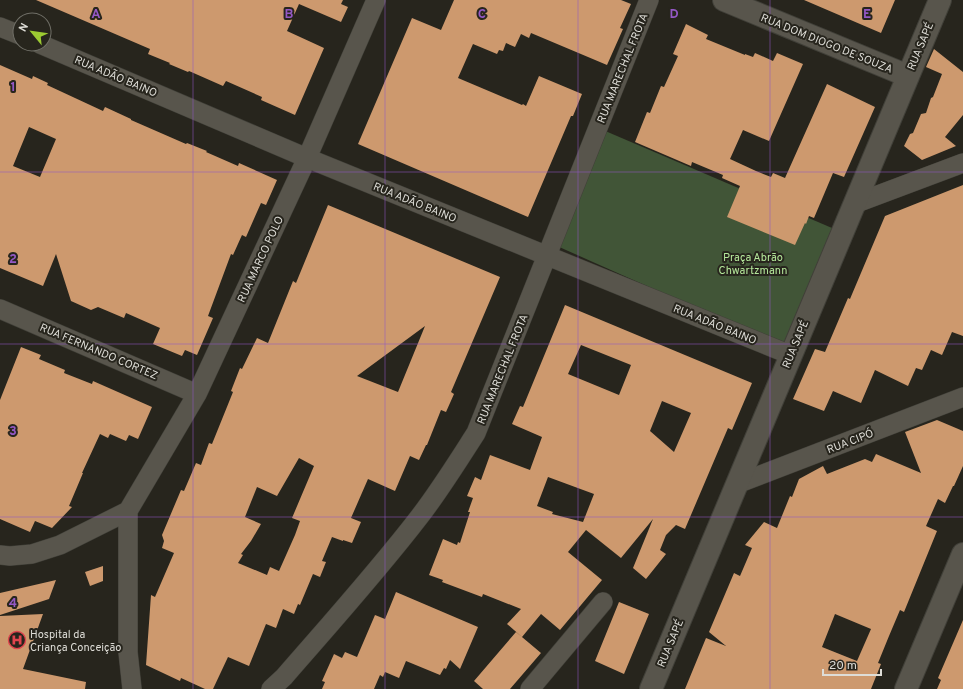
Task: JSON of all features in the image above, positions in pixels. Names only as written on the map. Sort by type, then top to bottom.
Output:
[{"type":"street","name":"RUA MARCO POLO","points":[[128,511],[197,394],[307,158],[376,0]]},
{"type":"street","name":"RUA MARECHAL FROTA","points":[[271,689],[284,677],[390,555],[444,483],[476,433],[649,0]]},
{"type":"street","name":"RUA DOM DIOGO DE SOUZA","points":[[724,0],[908,76]]},
{"type":"street","name":"RUA SAPÉ","points":[[651,689],[940,0]]},
{"type":"street","points":[[0,27],[12,32]]},
{"type":"street","name":"RUA ADÃO BAINO","points":[[52,49],[307,158],[791,355]]},
{"type":"street","points":[[854,204],[963,163]]},
{"type":"street","name":"RUA FERNANDO CORTEZ","points":[[0,309],[197,394]]},
{"type":"street","name":"RUA CIPÓ","points":[[737,484],[963,397]]},
{"type":"street","points":[[0,555],[10,556],[32,554],[60,545],[128,511],[128,652],[132,689]]},
{"type":"street","points":[[906,689],[963,554]]},
{"type":"street","points":[[530,689],[602,602]]},
{"type":"green space","name":"Praça Abrão Chwartzmann","points":[[603,130],[839,231],[788,349],[557,246]]},
{"type":"building","points":[[36,0],[343,0],[341,4],[348,7],[341,22],[299,4],[287,31],[324,48],[295,115],[261,100],[262,97],[226,81],[223,86],[169,64],[170,63],[148,54],[150,49]]},
{"type":"building","points":[[454,0],[621,0],[631,4],[620,28],[623,29],[607,65],[531,33],[529,38],[521,34],[515,47],[506,43],[503,51],[499,50],[497,54],[473,44],[458,78],[526,106],[539,76],[582,94],[573,116],[571,116],[528,217],[358,144],[412,18],[441,30]]},
{"type":"building","points":[[804,0],[895,0],[881,33]]},
{"type":"building","points":[[686,24],[708,35],[706,39],[745,55],[753,57],[755,53],[773,61],[777,53],[803,64],[769,141],[743,130],[730,159],[756,171],[771,177],[773,173],[785,178],[827,84],[875,107],[844,177],[833,173],[814,218],[809,216],[795,245],[727,217],[740,186],[722,178],[723,175],[692,162],[691,166],[635,142],[647,112],[650,113],[661,86],[664,87],[678,56],[673,54]]},
{"type":"building","points":[[934,49],[963,72],[963,115],[945,137],[956,146],[922,160],[904,146],[910,134],[913,133],[921,114],[926,113],[942,74],[926,67]]},
{"type":"building","points":[[0,65],[32,79],[33,76],[48,83],[47,85],[103,111],[105,107],[186,144],[187,143],[207,151],[206,152],[238,166],[239,163],[277,180],[266,205],[261,203],[246,237],[242,235],[233,255],[231,254],[208,316],[213,318],[197,355],[185,350],[182,356],[153,344],[160,328],[126,313],[124,318],[98,307],[91,310],[71,301],[56,254],[43,286],[0,268]],"holes":[[[29,127],[56,139],[40,177],[13,166]]]},
{"type":"building","points":[[963,185],[963,336],[952,332],[942,355],[931,350],[922,370],[916,368],[908,386],[875,370],[861,403],[833,391],[824,411],[793,399],[815,349],[825,352],[848,298],[850,299],[885,216]]},
{"type":"building","points":[[328,205],[500,277],[451,392],[454,394],[446,412],[441,410],[427,445],[419,460],[410,456],[395,491],[368,479],[351,518],[361,522],[352,543],[332,537],[322,561],[326,562],[320,577],[313,574],[300,605],[298,604],[294,614],[283,609],[276,628],[266,624],[249,666],[228,657],[213,689],[205,689],[181,678],[180,681],[146,665],[151,595],[155,597],[174,553],[162,548],[164,541],[162,535],[181,490],[184,491],[196,463],[201,465],[209,443],[212,444],[233,392],[231,391],[240,368],[242,369],[257,338],[268,343],[293,281],[296,283]],"holes":[[[425,326],[398,392],[357,376]],[[299,458],[314,466],[292,518],[300,521],[279,571],[270,567],[267,575],[238,563],[243,555],[241,554],[261,524],[245,517],[257,487],[277,496]]]},
{"type":"building","points":[[565,305],[752,383],[732,430],[728,428],[685,529],[676,525],[666,535],[660,550],[666,554],[646,579],[633,568],[653,519],[621,558],[586,530],[568,552],[602,580],[560,630],[541,614],[522,637],[507,624],[521,609],[483,594],[482,597],[442,582],[443,580],[429,575],[443,539],[457,545],[458,542],[460,543],[473,498],[467,496],[475,477],[481,480],[490,455],[530,470],[542,437],[512,424],[520,406],[523,407]],"holes":[[[581,345],[631,365],[619,395],[568,374]],[[662,401],[691,413],[674,452],[650,431]],[[548,477],[594,494],[583,522],[552,514],[553,512],[537,506]]]},
{"type":"building","points":[[21,347],[41,355],[39,359],[65,370],[64,373],[92,384],[93,381],[152,407],[138,439],[129,435],[126,441],[110,434],[108,438],[100,434],[69,506],[72,507],[52,528],[35,521],[30,532],[0,519],[0,400]]},
{"type":"building","points":[[937,420],[963,431],[963,466],[945,503],[938,499],[926,526],[937,531],[904,612],[900,610],[889,636],[878,663],[881,664],[871,689],[685,689],[706,638],[726,646],[709,632],[734,573],[740,576],[752,548],[745,545],[764,522],[777,528],[790,496],[792,497],[799,479],[823,466],[827,474],[865,459],[872,462],[876,454],[921,473],[905,432]],"holes":[[[835,614],[871,629],[857,661],[822,647]]]},
{"type":"building","points":[[103,566],[103,581],[90,586],[85,572]]},
{"type":"building","points":[[56,580],[49,599],[0,615],[0,593]]},
{"type":"building","points":[[396,592],[478,627],[460,669],[450,660],[446,669],[444,668],[440,675],[406,661],[399,678],[385,672],[383,677],[380,675],[374,689],[322,689],[325,682],[322,681],[334,654],[342,658],[345,652],[357,657],[375,615],[385,619]]},
{"type":"building","points":[[619,602],[649,614],[624,674],[595,661]]},
{"type":"building","name":"Hospital da Criança Conceição","points":[[43,614],[23,669],[86,682],[85,689],[0,689],[0,616]]},
{"type":"building","points":[[963,620],[963,689],[937,689],[941,680],[938,678]]},
{"type":"building","points":[[516,632],[541,653],[510,689],[483,689],[474,681]]},
{"type":"place","name":"Hospital da Criança Conceição","points":[[17,640]]}]
